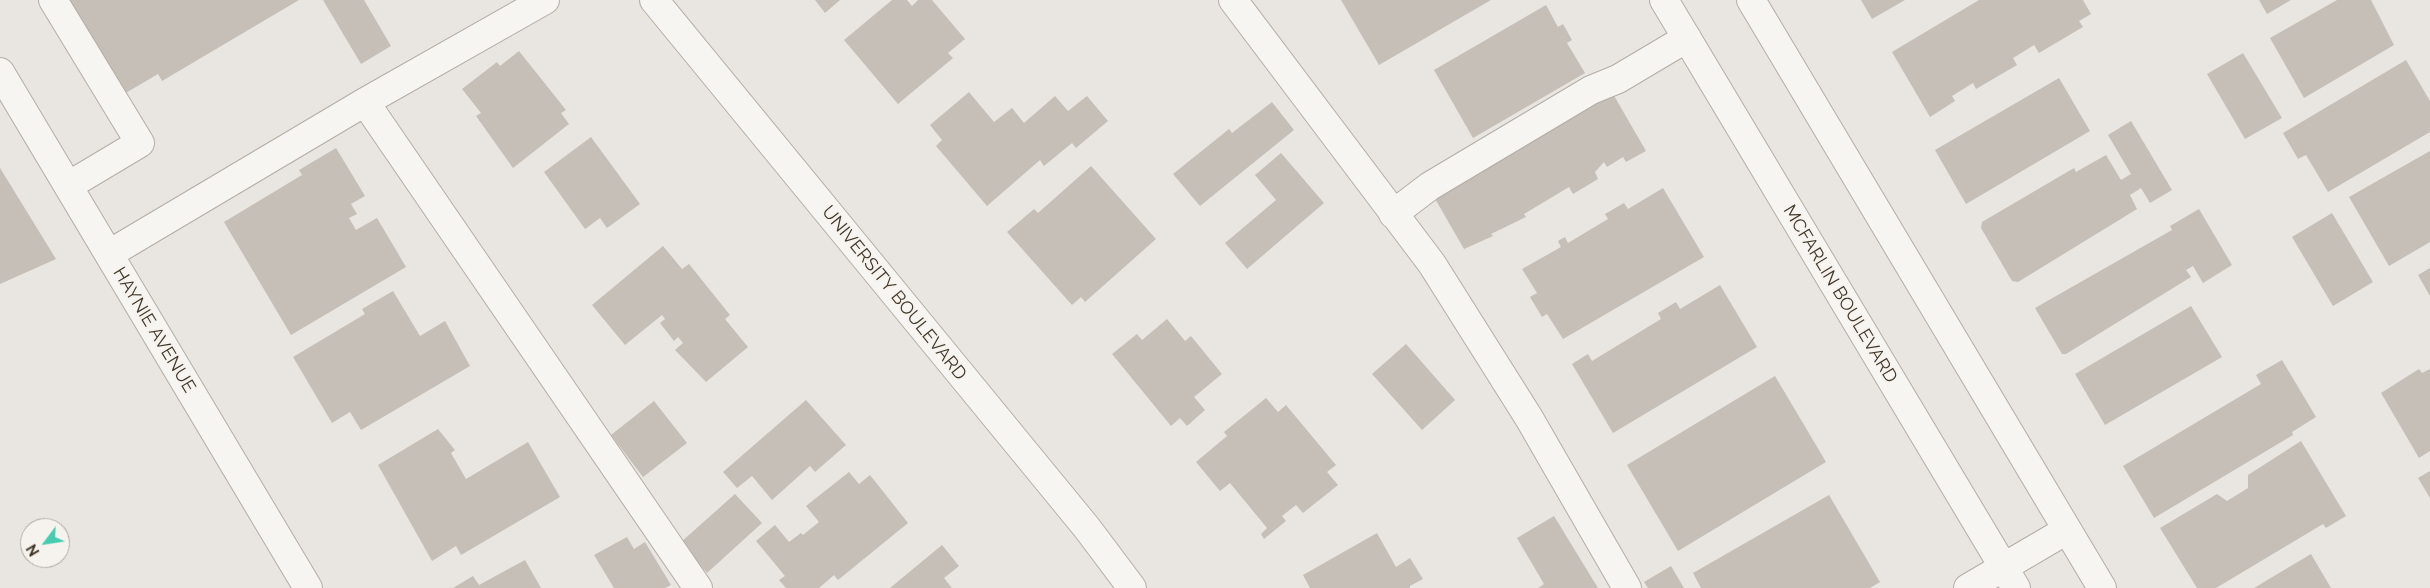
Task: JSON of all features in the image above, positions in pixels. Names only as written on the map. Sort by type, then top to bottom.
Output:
[{"type":"street","points":[[54,0],[140,143],[68,186]]},
{"type":"street","points":[[109,254],[365,102],[545,0]]},
{"type":"street","name":"UNIVERSITY BOULEVARD","points":[[654,0],[1087,528],[1132,588]]},
{"type":"street","name":"MCFARLIN BOULEVARD","points":[[1664,0],[2010,578]]},
{"type":"street","points":[[1751,0],[2102,588]]},
{"type":"street","points":[[1244,3],[1393,214],[1432,264],[1529,418],[1627,588]]},
{"type":"street","points":[[1393,214],[1430,186],[1591,90],[1618,79],[1687,38]]},
{"type":"street","name":"HAYNIE AVENUE","points":[[0,72],[308,588]]},
{"type":"street","points":[[365,102],[698,588]]},
{"type":"street","points":[[1968,588],[2010,578],[2067,530]]},
{"type":"building","points":[[71,0],[299,0],[162,81],[158,74],[124,94]]},
{"type":"building","points":[[323,0],[364,0],[391,46],[361,64]]},
{"type":"building","points":[[815,0],[840,0],[825,13]]},
{"type":"building","points":[[892,0],[907,0],[912,6],[918,0],[932,0],[965,39],[948,53],[953,58],[898,104],[844,40]]},
{"type":"building","points":[[1341,0],[1491,0],[1379,65]]},
{"type":"building","points":[[1861,0],[1905,0],[1872,19]]},
{"type":"building","points":[[1979,0],[2083,0],[2091,14],[2079,21],[2083,27],[2039,53],[2034,45],[2013,58],[2017,65],[1976,89],[1973,83],[1952,96],[1955,101],[1930,117],[1892,52]]},
{"type":"building","points":[[2259,0],[2291,0],[2267,14]]},
{"type":"building","points":[[2337,0],[2371,0],[2394,45],[2304,98],[2270,38]]},
{"type":"building","points":[[1546,5],[1558,27],[1563,24],[1572,40],[1567,43],[1585,73],[1473,138],[1434,70]]},
{"type":"building","points":[[519,51],[566,110],[561,113],[569,124],[513,168],[476,116],[481,113],[462,89],[497,62],[500,66]]},
{"type":"building","points":[[2243,53],[2282,118],[2245,139],[2207,74]]},
{"type":"building","points":[[2406,60],[2430,101],[2430,132],[2328,192],[2306,155],[2298,159],[2283,133]]},
{"type":"building","points":[[2059,78],[2090,131],[1966,204],[1935,150]]},
{"type":"building","points":[[1609,87],[1646,151],[1626,162],[1623,157],[1607,167],[1604,162],[1595,172],[1598,179],[1573,194],[1569,187],[1524,214],[1526,217],[1491,234],[1493,236],[1464,249],[1430,190]]},
{"type":"building","points":[[969,92],[994,122],[1012,108],[1024,123],[1055,96],[1068,111],[1087,96],[1108,121],[1076,148],[1072,143],[1044,166],[1040,160],[987,206],[936,146],[942,140],[930,125]]},
{"type":"building","points":[[1272,102],[1294,130],[1200,206],[1173,174],[1229,129],[1232,133]]},
{"type":"building","points":[[2131,121],[2172,190],[2150,203],[2141,188],[2130,195],[2137,209],[2018,282],[2012,281],[1981,228],[1982,222],[2074,168],[2076,172],[2106,155],[2121,180],[2131,174],[2108,135]]},
{"type":"building","points":[[591,137],[640,204],[607,228],[600,218],[585,229],[544,172]]},
{"type":"building","points":[[336,148],[365,196],[351,204],[357,214],[349,218],[356,230],[377,218],[406,267],[291,335],[224,222],[302,175],[299,170]]},
{"type":"building","points":[[2430,151],[2430,242],[2389,266],[2349,197]]},
{"type":"building","points":[[1281,153],[1324,203],[1247,269],[1225,243],[1276,200],[1255,175]]},
{"type":"building","points":[[1091,166],[1156,239],[1085,302],[1081,297],[1072,305],[1007,232],[1034,209],[1038,213]]},
{"type":"building","points":[[0,168],[56,259],[0,284]]},
{"type":"building","points":[[1663,188],[1704,257],[1563,339],[1547,314],[1542,317],[1530,297],[1537,293],[1522,269],[1561,247],[1558,241],[1565,237],[1568,243],[1608,219],[1605,214],[1624,203],[1628,209]]},
{"type":"building","points":[[2199,209],[2232,265],[2203,283],[2193,266],[2186,270],[2191,277],[2066,354],[2062,354],[2035,308],[2172,230],[2170,226]]},
{"type":"building","points":[[2332,213],[2373,282],[2333,306],[2292,237]]},
{"type":"building","points":[[663,246],[682,269],[689,264],[730,315],[725,319],[748,347],[706,382],[675,350],[683,343],[678,337],[674,341],[660,323],[665,319],[662,315],[625,345],[592,305]]},
{"type":"building","points":[[2430,268],[2430,296],[2418,275]]},
{"type":"building","points":[[1720,285],[1757,347],[1613,433],[1572,364],[1588,354],[1592,361],[1661,319],[1658,313],[1676,302],[1680,309]]},
{"type":"building","points":[[393,291],[420,336],[445,321],[470,366],[361,430],[350,412],[332,423],[293,357],[365,314],[362,309]]},
{"type":"building","points":[[2191,306],[2222,357],[2105,425],[2075,374]]},
{"type":"building","points":[[1167,319],[1185,341],[1191,336],[1222,374],[1194,397],[1205,410],[1187,426],[1180,418],[1171,426],[1112,354],[1137,334],[1142,340]]},
{"type":"building","points":[[1406,344],[1455,400],[1422,430],[1372,374]]},
{"type":"building","points":[[2282,360],[2316,417],[2292,432],[2293,435],[2154,518],[2123,466],[2261,384],[2256,375]]},
{"type":"building","points":[[2419,369],[2422,373],[2430,369],[2430,451],[2419,458],[2381,393]]},
{"type":"building","points":[[1775,376],[1826,462],[1678,551],[1627,465]]},
{"type":"building","points":[[1266,398],[1278,412],[1286,405],[1336,465],[1327,472],[1338,485],[1303,513],[1296,505],[1282,516],[1286,521],[1264,539],[1261,534],[1267,528],[1230,483],[1220,491],[1196,462],[1227,436],[1224,432]]},
{"type":"building","points":[[806,400],[846,445],[815,472],[810,466],[772,500],[752,476],[737,488],[723,472]]},
{"type":"building","points":[[654,401],[687,443],[643,477],[611,435]]},
{"type":"building","points":[[438,429],[455,450],[451,453],[466,479],[528,442],[560,497],[461,555],[456,546],[432,561],[378,465]]},
{"type":"building","points":[[2301,441],[2346,516],[2326,528],[2323,524],[2216,588],[2197,588],[2160,528],[2217,494],[2227,501],[2248,488],[2248,475]]},
{"type":"building","points":[[2430,471],[2430,498],[2418,478]]},
{"type":"building","points":[[849,472],[859,484],[870,475],[908,523],[838,580],[834,575],[819,588],[786,588],[779,580],[785,576],[756,541],[775,525],[789,542],[801,533],[803,535],[819,522],[806,506]]},
{"type":"building","points":[[735,494],[762,523],[707,573],[680,543]]},
{"type":"building","points":[[1829,495],[1880,582],[1870,588],[1701,588],[1693,573]]},
{"type":"building","points":[[1554,516],[1598,588],[1538,588],[1544,584],[1517,538]]},
{"type":"building","points":[[1377,533],[1396,567],[1410,558],[1423,579],[1410,586],[1410,588],[1310,588],[1303,575]]},
{"type":"building","points":[[627,537],[634,549],[645,542],[671,585],[665,588],[614,588],[594,555]]},
{"type":"building","points":[[942,545],[959,566],[944,578],[952,588],[890,588]]},
{"type":"building","points":[[2311,554],[2331,588],[2254,588]]},
{"type":"building","points":[[525,560],[541,588],[453,588],[473,576],[479,585]]},
{"type":"building","points":[[1671,566],[1684,588],[1648,588],[1644,582]]}]
